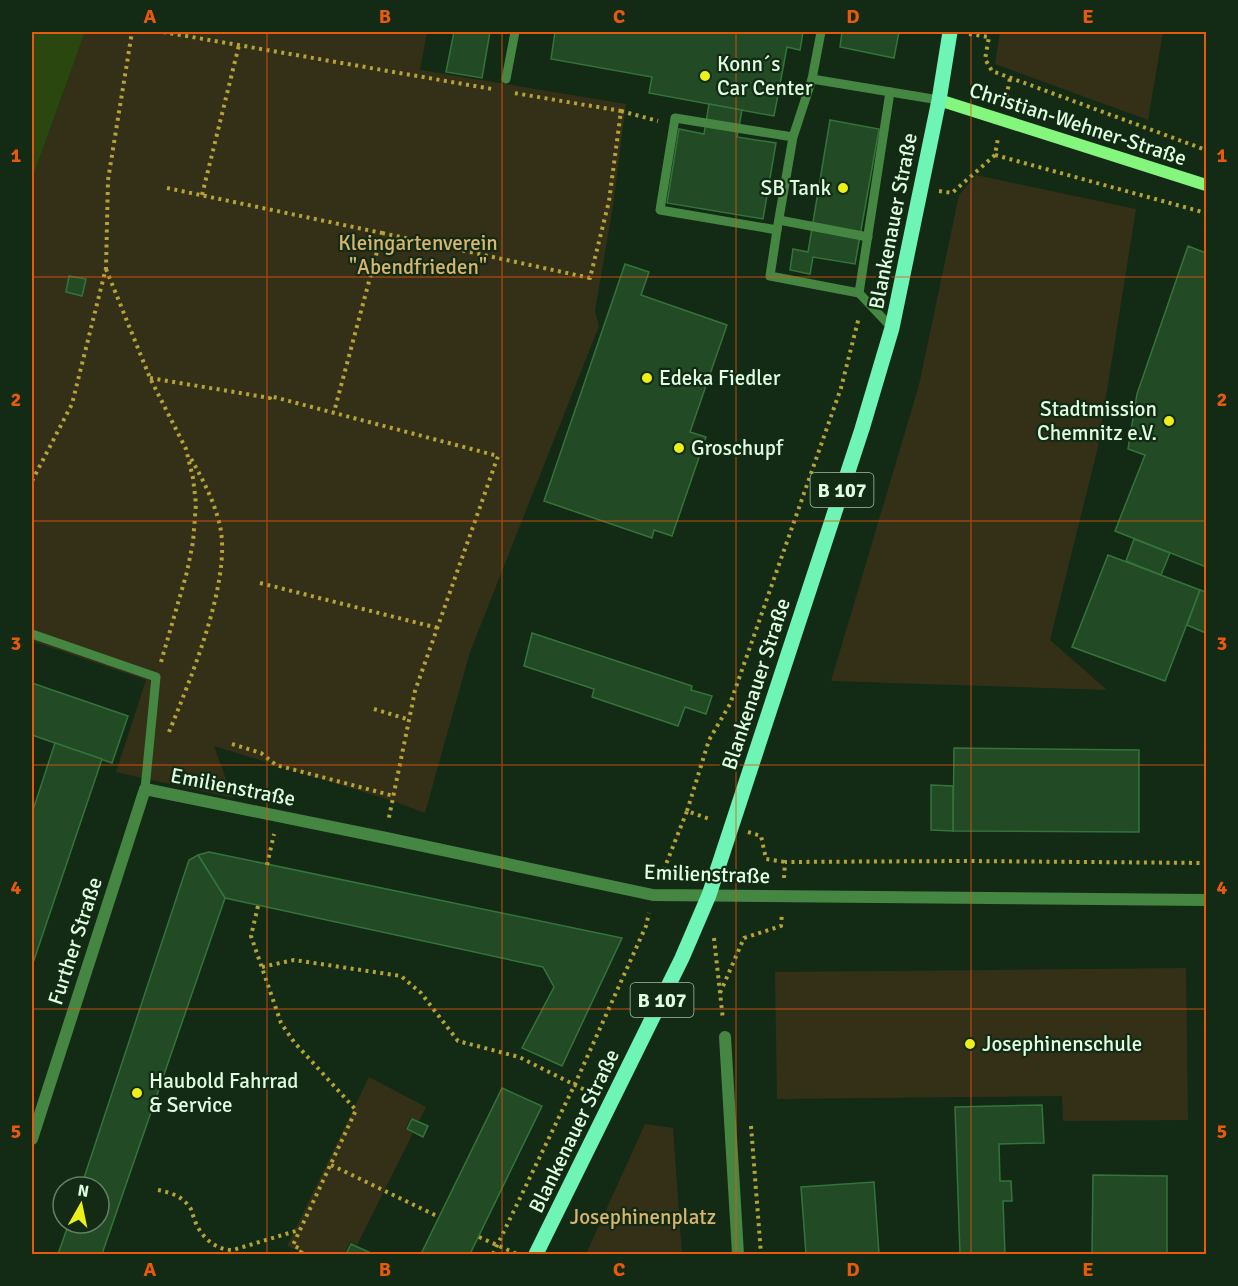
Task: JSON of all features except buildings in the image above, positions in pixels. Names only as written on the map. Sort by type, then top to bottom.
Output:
[{"type":"main road","name":"Blankenauer Straße","points":[[536,1254],[682,958],[709,895],[862,429],[892,328],[939,100],[950,32]]},
{"type":"main road","name":"Christian-Wehner-Straße","points":[[939,100],[1206,185]]},
{"type":"street","name":"Emilienstraße","points":[[145,789],[653,895],[1206,900]]},
{"type":"street","name":"Further Straße","points":[[32,1139],[145,789]]},
{"type":"street","points":[[725,1037],[738,1254]]},
{"type":"lane","points":[[506,79],[515,32]]},
{"type":"lane","points":[[821,32],[812,79],[794,137],[770,276],[859,293],[892,328]]},
{"type":"lane","points":[[812,79],[939,100]]},
{"type":"lane","points":[[859,293],[890,92]]},
{"type":"lane","points":[[674,126],[675,118],[794,137]]},
{"type":"lane","name":"Blankenauer Straße","points":[[674,126],[660,210],[868,237]]},
{"type":"lane","points":[[32,634],[156,677],[145,789]]},
{"type":"path","points":[[32,481],[72,404],[106,268],[108,180],[132,32]]},
{"type":"path","points":[[163,32],[495,90]]},
{"type":"path","points":[[966,33],[989,37],[985,59],[992,71],[1206,150]]},
{"type":"path","points":[[202,195],[238,45]]},
{"type":"path","points":[[921,188],[952,193],[995,155],[1010,78]]},
{"type":"path","points":[[507,92],[621,111],[674,126]]},
{"type":"path","points":[[167,188],[590,278],[609,201],[621,111]]},
{"type":"path","points":[[995,155],[1206,213]]},
{"type":"path","points":[[334,412],[382,233]]},
{"type":"path","points":[[106,268],[150,378],[209,492],[220,528],[222,564],[212,611],[193,676],[165,741]]},
{"type":"path","points":[[687,812],[710,740],[730,704],[842,388],[859,316],[859,293]]},
{"type":"path","points":[[150,378],[268,398],[270,396],[498,456],[415,691],[386,838]]},
{"type":"path","points":[[156,677],[181,594],[193,542],[196,504],[186,449]]},
{"type":"path","points":[[260,583],[438,628]]},
{"type":"path","points":[[374,710],[410,720]]},
{"type":"path","points":[[232,744],[261,753],[276,765],[394,796]]},
{"type":"path","points":[[267,866],[277,816]]},
{"type":"path","points":[[493,1254],[575,1084],[646,926],[653,895]]},
{"type":"path","points":[[709,895],[725,1037]]},
{"type":"path","points":[[258,906],[251,936],[281,1023],[294,1042],[356,1110],[293,1245],[302,1250],[300,1254]]},
{"type":"path","points":[[261,967],[294,960],[401,976],[422,993],[458,1041],[519,1058],[612,1102]]},
{"type":"path","points":[[330,1165],[439,1217]]},
{"type":"path","points":[[158,1190],[171,1193],[186,1203],[202,1234],[222,1249],[233,1250],[299,1230]]},
{"type":"path","points":[[479,1237],[517,1254]]},
{"type":"green space","name":"Kleingartenverein \"Abendfrieden\"","points":[[85,32],[427,32],[420,70],[626,104],[613,206],[595,311],[599,326],[470,652],[425,813],[214,746],[233,798],[116,772],[146,680],[32,641],[32,179]]},
{"type":"green space","points":[[1000,32],[1163,32],[1148,120],[995,64]]},
{"type":"green space","points":[[976,175],[1136,209],[1098,447],[1050,640],[1107,690],[831,681],[919,385],[959,195]]},
{"type":"green space","points":[[1186,968],[1188,1120],[1063,1121],[1062,1096],[777,1099],[775,972]]},
{"type":"green space","points":[[369,1077],[426,1107],[419,1121],[411,1118],[405,1129],[413,1133],[357,1245],[350,1242],[344,1254],[305,1254],[287,1246]]},
{"type":"green space","name":"Josephinenplatz","points":[[645,1124],[673,1128],[682,1254],[586,1254]]},
{"type":"shaded area","points":[[32,32],[85,32],[32,179]]},
{"type":"place","name":"Konn´s Car Center","points":[[705,76]]},
{"type":"place","name":"SB Tank","points":[[843,188]]},
{"type":"place","name":"Edeka Fiedler","points":[[647,378]]},
{"type":"place","name":"Stadtmission Chemnitz e.V.","points":[[1169,421]]},
{"type":"place","name":"Groschupf","points":[[679,448]]},
{"type":"place","name":"Josephinenschule","points":[[970,1044]]},
{"type":"place","name":"Haubold Fahrrad & Service","points":[[137,1093]]}]
